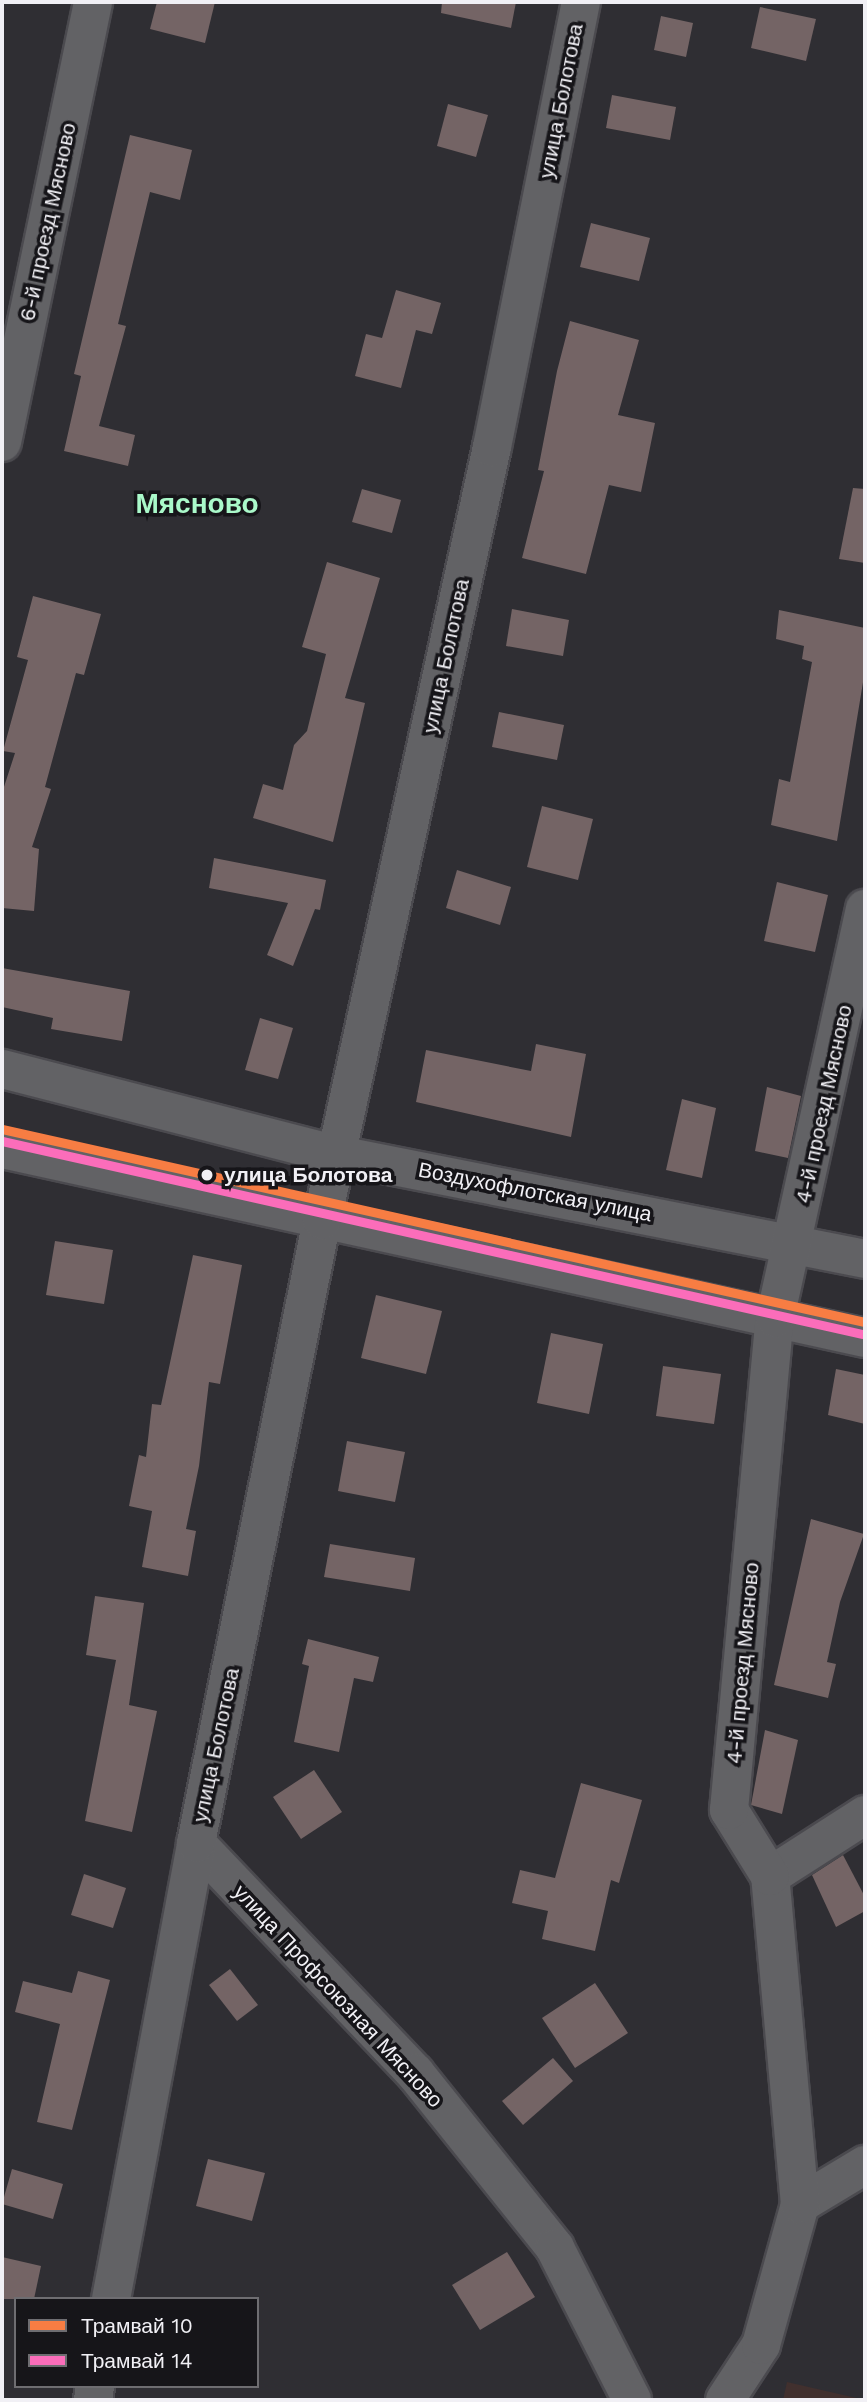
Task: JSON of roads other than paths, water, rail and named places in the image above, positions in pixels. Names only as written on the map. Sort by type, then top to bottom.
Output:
[{"type":"street","name":"6-й проезд Мясново","points":[[2,442],[93,2]]},
{"type":"street","name":"улица Болотова","points":[[111,2297],[195,1843],[322,1220],[492,447],[581,2]]},
{"type":"street","name":"4-й проезд Мясново","points":[[725,2400],[761,2345],[800,2204],[770,1876],[729,1810],[775,1318],[795,1241],[865,909]]},
{"type":"street","name":"Воздухофлотская улица","points":[[2,1069],[338,1155],[795,1241],[865,1259]]},
{"type":"street","points":[[2,1149],[865,1338]]},
{"type":"street","points":[[770,1876],[865,1815]]},
{"type":"street","name":"улица Профсоюзная Мясново","points":[[195,1843],[415,2073],[555,2248],[632,2400]]},
{"type":"street","points":[[800,2204],[865,2165]]},
{"type":"tram line","name":"10","points":[[2,1129],[865,1322]]},
{"type":"tram line","name":"14","points":[[2,1141],[862,1334]]},
{"type":"place","name":"улица Болотова","points":[[207,1175]]},
{"type":"district","name":"Мясново","points":[[197,504]]}]
